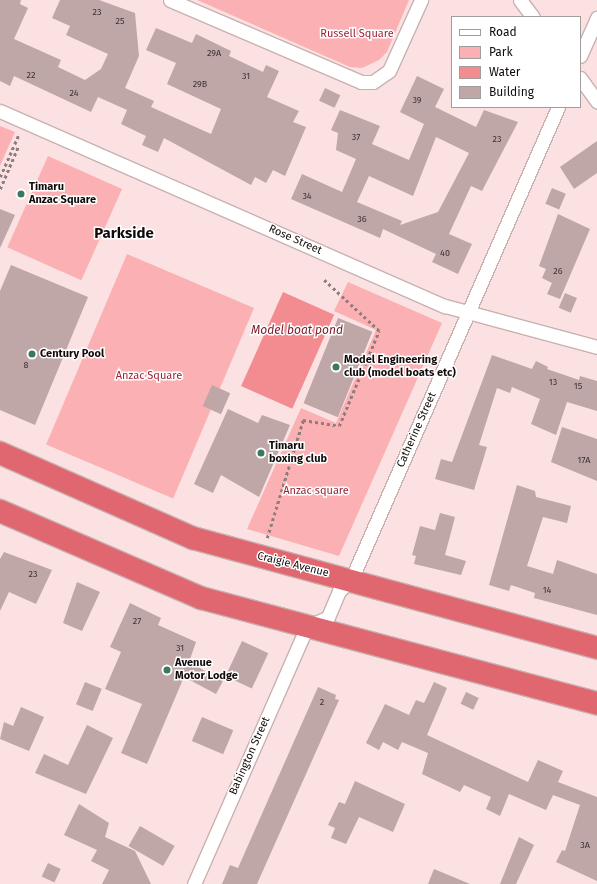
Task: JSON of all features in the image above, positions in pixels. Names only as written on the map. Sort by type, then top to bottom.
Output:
[{"type":"highway","name":"Craigie Avenue","points":[[0,453],[192,538],[597,648]]},
{"type":"highway","points":[[0,511],[166,585],[307,627],[597,703]]},
{"type":"street","points":[[170,0],[362,82],[374,82],[389,71],[422,0]]},
{"type":"street","points":[[520,0],[532,16]]},
{"type":"street","points":[[581,54],[597,18]]},
{"type":"street","points":[[581,79],[597,101]]},
{"type":"street","name":"Catherine Street","points":[[307,627],[328,617],[339,591],[351,580],[558,108]]},
{"type":"street","name":"Rose Street","points":[[0,111],[445,306],[597,347]]},
{"type":"street","name":"Babington Street","points":[[194,884],[307,627]]},
{"type":"path","points":[[0,178],[24,122]]},
{"type":"path","points":[[0,189],[18,148]]},
{"type":"path","points":[[267,539],[303,420],[339,426],[379,331],[324,280]]},
{"type":"green space","name":"Russell Square","points":[[197,0],[409,0],[387,52],[379,60],[362,68],[350,67]]},
{"type":"green space","points":[[0,126],[15,132],[0,166]]},
{"type":"green space","points":[[48,156],[122,189],[81,280],[7,247]]},
{"type":"green space","name":"Anzac Square","points":[[127,254],[254,308],[173,498],[46,445]]},
{"type":"green space","name":"Anzac square","points":[[348,282],[442,323],[339,556],[247,529],[301,408],[336,423],[376,330],[334,311]]},
{"type":"water","name":"Model boat pond","points":[[283,292],[334,315],[292,409],[241,386]]},
{"type":"building","points":[[0,0],[21,0],[20,4],[28,8],[14,39],[61,60],[58,67],[85,80],[101,69],[108,54],[66,35],[70,26],[52,18],[60,0],[99,0],[135,13],[139,56],[125,88],[154,101],[151,107],[211,134],[221,109],[167,84],[176,63],[146,50],[156,28],[192,43],[196,34],[231,51],[229,56],[263,72],[266,65],[279,71],[267,97],[299,111],[293,122],[306,127],[285,176],[273,170],[266,183],[255,177],[251,185],[164,138],[158,152],[142,145],[146,136],[121,124],[127,110],[98,97],[91,112],[14,76],[10,86],[0,81]]},
{"type":"building","points":[[417,76],[444,89],[435,107],[476,127],[484,110],[518,122],[482,191],[471,186],[449,234],[472,244],[458,274],[432,262],[436,254],[383,229],[380,238],[291,199],[302,174],[342,192],[356,159],[336,150],[338,133],[331,130],[340,110],[380,126],[372,144],[409,160],[424,124],[400,112]],"holes":[[[436,137],[469,153],[438,212],[400,225],[402,221],[357,202],[369,176],[413,196]]]},
{"type":"building","points":[[325,88],[340,95],[334,108],[319,101]]},
{"type":"building","points":[[597,141],[597,173],[574,189],[560,167]]},
{"type":"building","points":[[552,188],[566,194],[559,210],[545,204]]},
{"type":"building","points":[[0,209],[15,215],[0,248]]},
{"type":"building","points":[[558,214],[590,229],[560,299],[547,294],[552,283],[542,278],[546,269],[539,266]]},
{"type":"building","name":"Century Pool","points":[[11,265],[88,297],[35,425],[0,410],[0,291]]},
{"type":"building","points":[[565,293],[577,298],[571,313],[559,308]]},
{"type":"building","name":"Model Engineering club (model boats etc)","points":[[338,318],[372,332],[338,417],[304,403]]},
{"type":"building","points":[[492,355],[532,369],[536,361],[548,367],[547,369],[579,380],[580,376],[597,381],[597,411],[567,402],[556,435],[531,424],[540,399],[512,387],[510,393],[497,388],[479,445],[487,447],[474,490],[435,479],[441,459],[452,462]]},
{"type":"building","points":[[212,385],[230,393],[221,414],[203,406]]},
{"type":"building","points":[[228,409],[258,423],[262,415],[290,425],[259,497],[221,475],[213,493],[194,484]]},
{"type":"building","points":[[562,427],[597,439],[597,481],[551,462]]},
{"type":"building","points":[[517,485],[535,491],[536,497],[571,506],[567,523],[543,517],[527,566],[553,574],[557,560],[597,574],[597,615],[534,598],[535,593],[511,585],[509,591],[489,585]]},
{"type":"building","points":[[440,513],[455,517],[445,555],[466,561],[461,575],[414,564],[416,556],[412,555],[420,526],[435,530]]},
{"type":"building","points":[[4,552],[52,570],[36,604],[9,592],[0,611],[0,559]]},
{"type":"building","points":[[77,582],[100,592],[82,631],[63,623]]},
{"type":"building","points":[[130,603],[161,618],[158,625],[196,642],[189,662],[223,681],[216,694],[184,677],[147,764],[121,753],[142,704],[105,689],[121,652],[110,647]]},
{"type":"building","points":[[242,641],[268,653],[252,689],[226,676]]},
{"type":"building","points":[[85,682],[102,689],[93,711],[76,704]]},
{"type":"building","points":[[434,682],[447,688],[427,735],[528,782],[538,760],[563,771],[558,782],[597,797],[597,881],[556,862],[562,850],[565,851],[580,805],[553,795],[546,810],[509,794],[500,816],[486,809],[491,797],[464,785],[460,792],[422,774],[428,753],[402,742],[398,750],[383,742],[379,750],[366,743],[385,704],[409,715],[416,700],[424,703]]},
{"type":"building","points":[[318,687],[336,695],[335,699],[339,700],[257,884],[222,884],[230,865],[238,868]]},
{"type":"building","points":[[466,692],[479,698],[473,710],[461,704]]},
{"type":"building","points":[[21,707],[44,717],[29,751],[0,739],[4,722],[13,726]]},
{"type":"building","points":[[202,717],[233,730],[223,754],[192,741]]},
{"type":"building","points":[[87,725],[113,738],[86,794],[35,773],[44,754],[68,765]]},
{"type":"building","points":[[355,781],[405,804],[393,832],[359,817],[346,844],[331,838],[335,828],[328,825],[339,802],[345,804]]},
{"type":"building","points":[[79,804],[109,823],[105,837],[135,851],[151,884],[102,884],[109,870],[91,861],[97,850],[64,835]]},
{"type":"building","points":[[140,826],[175,846],[163,866],[128,846]]},
{"type":"building","points":[[519,837],[534,845],[516,884],[500,884]]},
{"type":"building","points":[[48,863],[61,869],[54,883],[42,877]]},
{"type":"building","points":[[434,869],[470,884],[428,884]]},
{"type":"place","name":"Timaru Anzac Square","points":[[21,194]]},
{"type":"place","name":"Century Pool","points":[[32,354]]},
{"type":"place","name":"Model Engineering club (model boats etc)","points":[[336,367]]},
{"type":"place","name":"Timaru boxing club","points":[[261,453]]},
{"type":"place","name":"Avenue Motor Lodge","points":[[167,670]]},
{"type":"district","name":"Parkside","points":[[124,234]]}]
